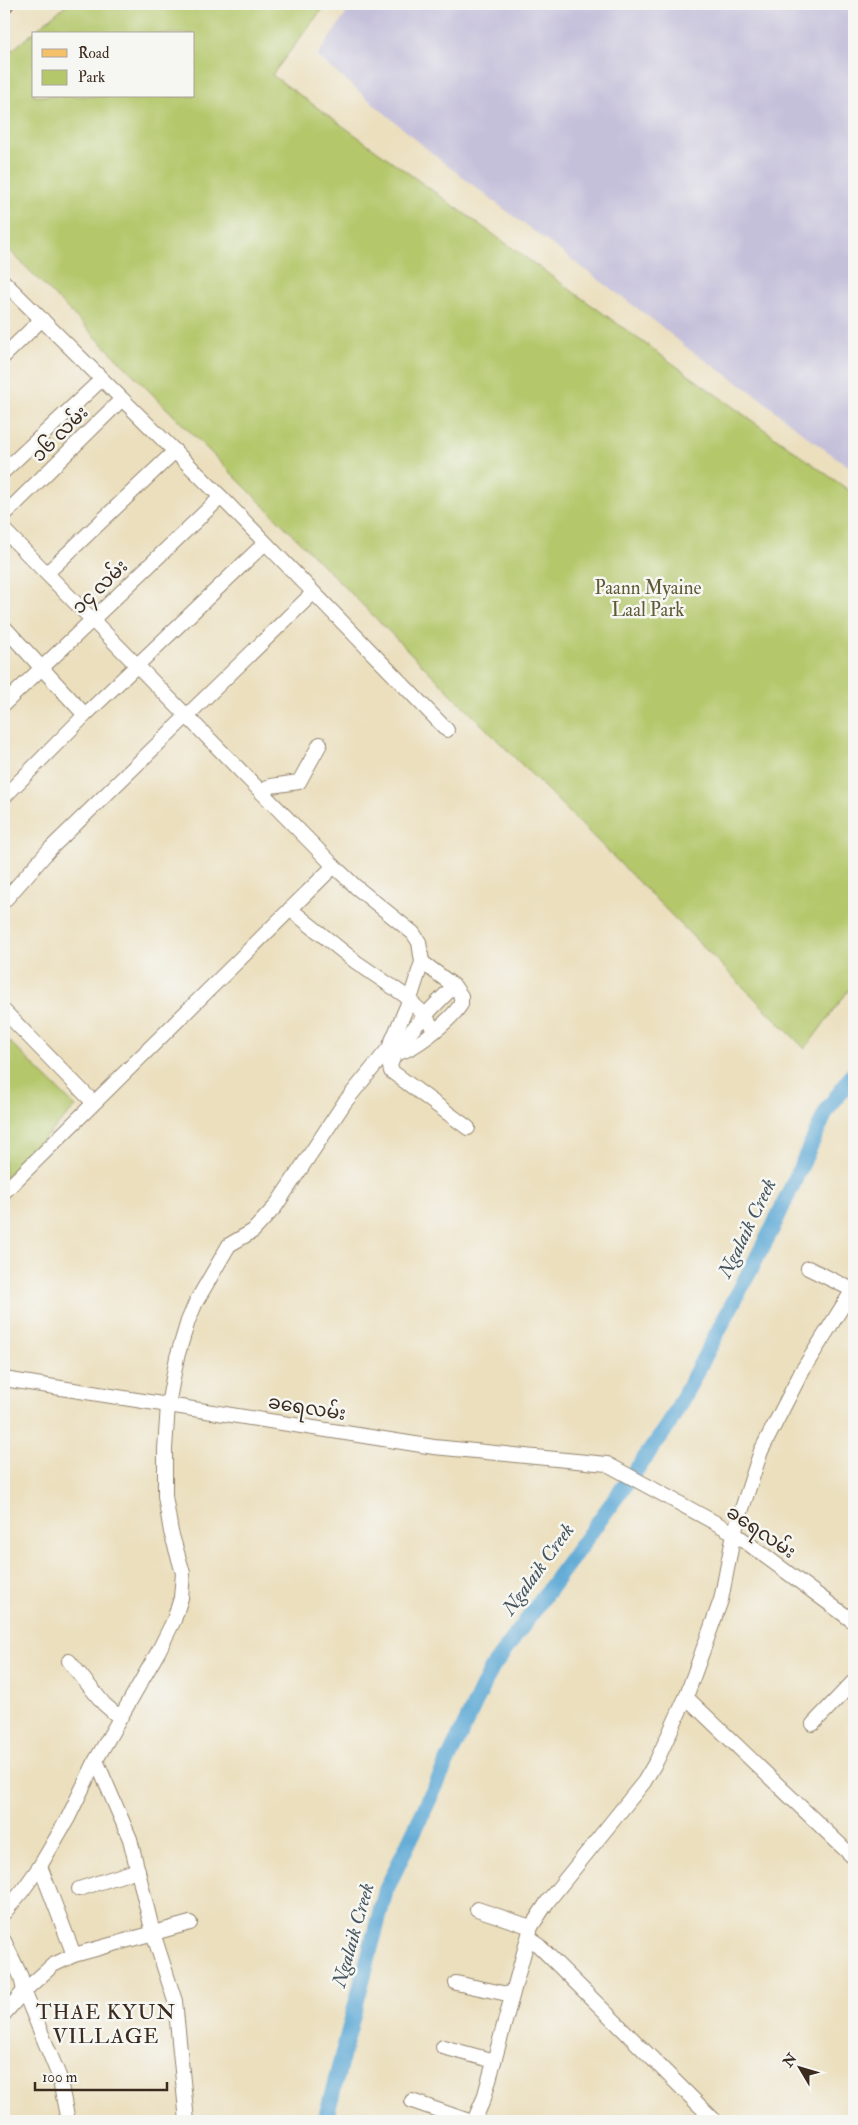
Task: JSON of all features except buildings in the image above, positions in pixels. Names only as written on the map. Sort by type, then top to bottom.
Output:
[{"type":"street","points":[[4,282],[221,497],[313,593],[417,696],[447,730]]},
{"type":"street","points":[[4,356],[42,319]]},
{"type":"street","points":[[4,471],[102,379]]},
{"type":"street","name":"၁၆ လမ်း","points":[[4,516],[121,400]]},
{"type":"street","points":[[47,573],[175,451]]},
{"type":"street","name":"၁၄ လမ်း","points":[[4,704],[221,497]]},
{"type":"street","points":[[4,530],[334,866],[356,887],[413,933],[419,942],[422,962],[392,1050],[391,1071],[468,1128]]},
{"type":"street","points":[[4,797],[85,715],[265,543]]},
{"type":"street","points":[[4,901],[50,849],[313,593]]},
{"type":"street","points":[[4,627],[43,667],[85,715]]},
{"type":"street","points":[[262,792],[271,786],[299,782],[320,744]]},
{"type":"street","points":[[4,1192],[334,866]]},
{"type":"street","points":[[290,909],[356,962],[410,999],[410,1002],[425,1015],[434,1030]]},
{"type":"street","points":[[392,1050],[406,1051],[418,1044],[461,1004],[461,996],[454,986],[422,962]]},
{"type":"street","points":[[4,1913],[40,1866],[80,1795],[96,1760],[150,1668],[174,1620],[184,1584],[181,1565],[171,1532],[166,1496],[168,1405],[177,1357],[196,1302],[229,1245],[253,1231],[275,1207],[345,1102],[454,986]]},
{"type":"street","points":[[4,1011],[93,1102]]},
{"type":"street","points":[[474,2121],[484,2098],[530,1931],[548,1901],[644,1782],[658,1760],[686,1697],[721,1600],[734,1533],[760,1451],[802,1371],[854,1289],[808,1268]]},
{"type":"street","name":"ခရေလမ်း","points":[[4,1379],[434,1447],[607,1464],[734,1533],[854,1622]]},
{"type":"street","points":[[69,1661],[104,1704],[120,1718]]},
{"type":"street","points":[[813,1724],[854,1681]]},
{"type":"street","points":[[686,1697],[854,1858]]},
{"type":"street","points":[[96,1760],[130,1839],[153,1933],[174,2001],[187,2121]]},
{"type":"street","points":[[40,1866],[74,1954]]},
{"type":"street","points":[[79,1889],[138,1870]]},
{"type":"street","points":[[477,1909],[530,1931],[715,2121]]},
{"type":"street","points":[[4,2014],[24,1991],[54,1965],[74,1954],[190,1923]]},
{"type":"street","points":[[4,1941],[21,1977],[24,1991],[59,2076],[68,2121]]},
{"type":"street","points":[[456,1983],[512,1995]]},
{"type":"street","points":[[443,2046],[494,2061]]},
{"type":"street","points":[[412,2101],[469,2121]]},
{"type":"shaded area","points":[[353,4],[854,4],[854,470],[810,439],[752,392],[687,348],[657,323],[439,159],[317,56]]},
{"type":"green space","name":"Paann Myaine Laal Park","points":[[67,4],[326,4],[272,75],[854,494],[854,983],[805,1049],[4,245],[4,57],[32,33],[32,98],[195,98],[195,32],[34,32]]},
{"type":"green space","points":[[4,1036],[76,1107],[4,1178]]},
{"type":"waterway","name":"Ngalaik Creek","points":[[325,2121],[386,1890],[492,1668],[668,1426],[773,1227],[827,1110],[854,1073]]},
{"type":"district","name":"THAE KYUN VILLAGE","points":[[106,2024]]}]
